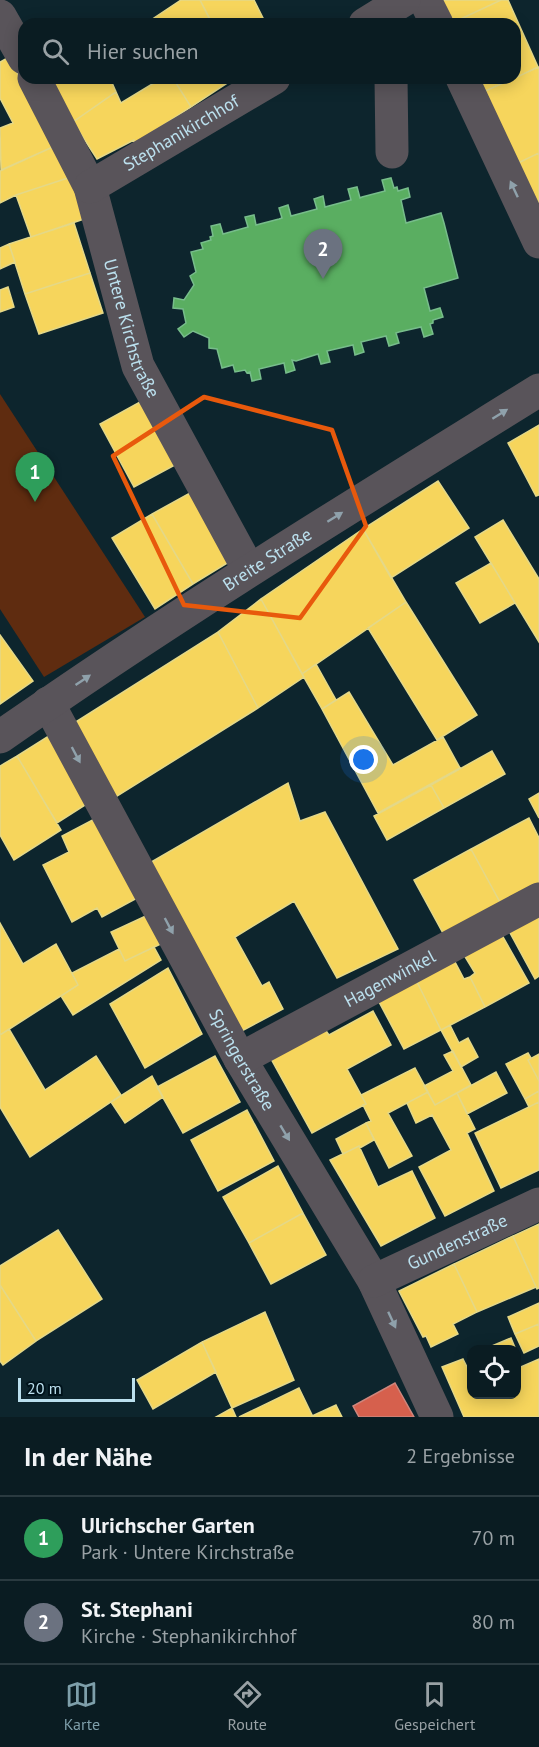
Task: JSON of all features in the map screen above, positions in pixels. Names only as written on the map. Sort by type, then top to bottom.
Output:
[{"type":"street","points":[[425,0],[434,18]]},
{"type":"street","points":[[0,16],[18,48]]},
{"type":"street","name":"Untere Kirchstraße","points":[[37,84],[90,187],[138,366],[249,570]]},
{"type":"street","name":"Stephanikirchhof","points":[[90,187],[264,84]]},
{"type":"street","points":[[391,84],[392,152]]},
{"type":"street","points":[[465,84],[539,242]]},
{"type":"street","name":"Breite Straße","points":[[0,737],[139,641],[249,570],[539,390]]},
{"type":"street","name":"Springerstraße","points":[[48,703],[240,1059],[374,1281],[437,1417]]},
{"type":"street","name":"Hagenwinkel","points":[[240,1059],[539,899]]},
{"type":"street","name":"Gundenstraße","points":[[374,1281],[539,1204]]},
{"type":"highlighted area","points":[[204,397],[332,430],[366,526],[300,618],[184,605],[113,456]]},
{"type":"shaded area","points":[[0,394],[145,617],[44,677],[0,609]]},
{"type":"building: Wohnen","points":[[181,0],[200,0],[209,18],[154,18]]},
{"type":"building: Wohnen","points":[[200,0],[254,0],[263,18],[209,18]]},
{"type":"building: Wohnen","points":[[437,0],[501,0],[463,18],[447,18]]},
{"type":"building: Wohnen","points":[[501,0],[508,0],[516,18],[463,18]]},
{"type":"building: Wohnen","points":[[521,29],[538,67],[521,75]]},
{"type":"building: Wohnen","points":[[9,57],[18,74],[18,84],[23,84],[55,146],[1,170],[0,128],[13,123],[0,98],[0,62]]},
{"type":"building: Wohnen","points":[[539,67],[539,153],[516,164],[481,93],[501,84],[521,84],[521,75]]},
{"type":"building: Wohnen","points":[[52,84],[113,84],[116,92],[73,122]]},
{"type":"building: Wohnen","points":[[152,84],[177,84],[191,107],[136,143],[134,140],[97,159],[73,122],[116,92],[121,103]]},
{"type":"building: Wohnen","points":[[177,84],[226,84],[191,107]]},
{"type":"building: Wohnen","points":[[477,84],[501,84],[481,93]]},
{"type":"building: Wohnen","points":[[55,146],[71,177],[16,195],[0,203],[0,171]]},
{"type":"building: Wohnen","points":[[539,153],[539,213],[516,164]]},
{"type":"building: Wohnen","points":[[71,177],[87,218],[31,237],[16,195]]},
{"type":"building: Wohnen","points":[[74,223],[90,273],[25,294],[9,244]]},
{"type":"building: Wohnen","points":[[9,244],[15,262],[0,269],[0,248]]},
{"type":"building: Wohnen","points":[[90,273],[103,313],[39,334],[25,294]]},
{"type":"building: Wohnen","points":[[8,287],[14,307],[0,312],[0,290]]},
{"type":"building: Wohnen","points":[[140,402],[175,465],[134,487],[100,424]]},
{"type":"building: Wohnen","points":[[539,425],[539,495],[536,496],[508,443]]},
{"type":"building: Wohnen","points":[[438,481],[469,528],[391,578],[363,529]]},
{"type":"building: Wohnen","points":[[190,493],[229,562],[193,584],[152,514]]},
{"type":"building: Wohnen","points":[[152,514],[193,584],[155,609],[112,538]]},
{"type":"building: Wohnen","points":[[503,520],[539,579],[539,642],[475,537]]},
{"type":"building: Wohnen","points":[[363,529],[406,602],[302,674],[261,599]]},
{"type":"building: Wohnen","points":[[491,563],[515,603],[480,623],[456,583]]},
{"type":"building: Wohnen","points":[[261,599],[304,677],[258,708],[218,632]]},
{"type":"building: Wohnen","points":[[406,602],[477,715],[437,740],[368,628]]},
{"type":"building: Wohnen","points":[[218,632],[258,708],[114,798],[74,723]]},
{"type":"building: Wohnen","points":[[0,635],[33,681],[0,704]]},
{"type":"building: Wohnen","points":[[316,664],[336,700],[322,709],[302,674]]},
{"type":"building: Wohnen","points":[[349,692],[393,765],[443,737],[460,768],[378,813],[322,709]]},
{"type":"building: Wohnen","points":[[55,732],[93,800],[57,823],[17,756]]},
{"type":"building: Wohnen","points":[[492,751],[505,774],[444,808],[431,785]]},
{"type":"building: Wohnen","points":[[17,756],[61,830],[14,860],[0,835],[0,766]]},
{"type":"building: Wohnen","points":[[288,783],[300,821],[325,812],[398,949],[337,978],[294,901],[235,937],[262,986],[269,982],[283,1009],[238,1033],[146,865]]},
{"type":"building: Wohnen","points":[[431,785],[444,808],[387,840],[374,816]]},
{"type":"building: Wohnen","points":[[539,793],[539,818],[529,799]]},
{"type":"building: Wohnen","points":[[102,815],[141,896],[102,917],[97,908],[72,922],[43,865],[69,852],[62,836]]},
{"type":"building: Wohnen","points":[[529,818],[539,838],[539,884],[501,904],[471,849]]},
{"type":"building: Wohnen","points":[[471,849],[501,904],[444,935],[414,880]]},
{"type":"building: Wohnen","points":[[150,914],[163,943],[125,961],[111,932]]},
{"type":"building: Wohnen","points":[[539,915],[539,976],[535,979],[509,931]]},
{"type":"building: Wohnen","points":[[0,923],[23,964],[56,944],[78,985],[0,1035]]},
{"type":"building: Wohnen","points":[[502,935],[529,983],[485,1007],[470,977],[475,973],[464,955]]},
{"type":"building: Wohnen","points":[[154,947],[161,960],[73,1015],[61,996],[78,985],[72,973],[119,949],[125,961]]},
{"type":"building: Wohnen","points":[[454,960],[464,979],[470,977],[485,1007],[441,1030],[416,980]]},
{"type":"building: Wohnen","points":[[168,968],[202,1034],[145,1068],[110,1004]]},
{"type":"building: Wohnen","points":[[416,980],[441,1030],[404,1049],[378,1000]]},
{"type":"building: Wohnen","points":[[373,1011],[391,1045],[347,1069],[366,1104],[312,1133],[270,1057],[324,1028],[329,1035]]},
{"type":"building: Wohnen","points":[[450,1025],[459,1043],[468,1038],[478,1057],[461,1067],[441,1030]]},
{"type":"building: Wohnen","points":[[9,1029],[45,1090],[96,1056],[121,1095],[30,1157],[0,1107],[0,1035]]},
{"type":"building: Wohnen","points":[[453,1051],[471,1085],[435,1105],[424,1086],[453,1071],[444,1055]]},
{"type":"building: Wohnen","points":[[528,1053],[531,1058],[528,1060],[539,1081],[539,1091],[525,1099],[506,1064]]},
{"type":"building: Wohnen","points":[[539,1054],[539,1081],[528,1060]]},
{"type":"building: Wohnen","points":[[215,1056],[240,1102],[183,1133],[157,1087]]},
{"type":"building: Wohnen","points":[[415,1068],[428,1092],[388,1113],[412,1156],[389,1168],[366,1123],[371,1121],[361,1095]]},
{"type":"building: Wohnen","points":[[496,1072],[507,1093],[467,1114],[457,1093]]},
{"type":"building: Wohnen","points":[[152,1076],[163,1097],[125,1123],[111,1102]]},
{"type":"building: Wohnen","points":[[539,1091],[539,1102],[529,1107],[525,1099]]},
{"type":"building: Wohnen","points":[[428,1092],[435,1105],[457,1093],[475,1129],[467,1133],[494,1191],[445,1216],[419,1167],[451,1150],[432,1115],[416,1123],[407,1103]]},
{"type":"building: Wohnen","points":[[539,1102],[539,1170],[501,1188],[475,1133]]},
{"type":"building: Wohnen","points":[[247,1110],[274,1161],[218,1191],[191,1140]]},
{"type":"building: Wohnen","points":[[366,1123],[374,1140],[343,1154],[336,1139]]},
{"type":"building: Wohnen","points":[[359,1146],[378,1187],[412,1171],[435,1218],[381,1246],[330,1160]]},
{"type":"building: Wohnen","points":[[278,1166],[303,1213],[249,1243],[223,1197]]},
{"type":"building: Wohnen","points":[[303,1213],[326,1255],[271,1284],[249,1243]]},
{"type":"building: Wohnen","points":[[539,1224],[539,1288],[537,1289],[513,1236]]},
{"type":"building: Wohnen","points":[[58,1230],[102,1299],[36,1341],[0,1285],[0,1266]]},
{"type":"building: Wohnen","points":[[513,1236],[536,1287],[477,1312],[454,1264]]},
{"type":"building: Wohnen","points":[[454,1264],[477,1312],[453,1324],[458,1334],[431,1347],[426,1336],[423,1337],[399,1291]]},
{"type":"building: Wohnen","points":[[0,1285],[36,1341],[3,1365],[0,1361]]},
{"type":"building: Wohnen","points":[[539,1303],[539,1324],[515,1334],[508,1317]]},
{"type":"building: Wohnen","points":[[265,1312],[294,1380],[232,1408],[202,1342]]},
{"type":"building: Wohnen","points":[[539,1324],[539,1346],[524,1353],[515,1334]]},
{"type":"building: Wohnen","points":[[511,1338],[514,1345],[494,1345]]},
{"type":"building: Wohnen","points":[[202,1342],[216,1372],[153,1409],[137,1380]]},
{"type":"building: Wohnen","points":[[463,1359],[467,1367],[467,1399],[521,1399],[521,1367],[539,1359],[539,1417],[464,1417],[442,1367]]},
{"type":"building: Wohnen","points":[[299,1388],[313,1417],[239,1417]]},
{"type":"building: Wohnen","points":[[336,1405],[342,1417],[312,1416]]},
{"type":"building: Wohnen","points":[[232,1408],[236,1417],[216,1417]]},
{"type":"building: Handel","points":[[395,1383],[414,1417],[359,1417],[353,1406]]},
{"type":"building: Öffentlich","points":[[391,178],[394,188],[397,187],[398,191],[408,188],[410,197],[401,200],[406,223],[441,213],[444,223],[458,278],[424,288],[430,311],[440,308],[443,317],[433,320],[430,324],[433,334],[424,337],[421,327],[399,332],[396,333],[399,343],[389,346],[386,336],[361,342],[364,352],[355,355],[353,345],[327,351],[330,362],[321,364],[318,354],[296,361],[292,360],[295,370],[286,373],[284,363],[259,369],[261,379],[252,381],[250,372],[247,373],[245,370],[235,372],[233,365],[222,368],[217,349],[209,348],[209,338],[193,331],[184,337],[178,329],[186,323],[183,309],[173,308],[174,298],[184,300],[194,285],[190,276],[196,272],[191,252],[203,249],[201,243],[211,240],[210,237],[213,236],[211,226],[220,224],[223,234],[248,227],[245,217],[254,215],[256,225],[279,219],[282,218],[279,208],[288,205],[291,216],[317,209],[314,199],[323,196],[325,207],[351,200],[348,189],[357,187],[360,198],[385,191],[382,180]]},
{"type":"place","name":"St. Stephani","points":[[323,279]]},
{"type":"place","name":"Ulrichscher Garten","points":[[35,502]]}]
